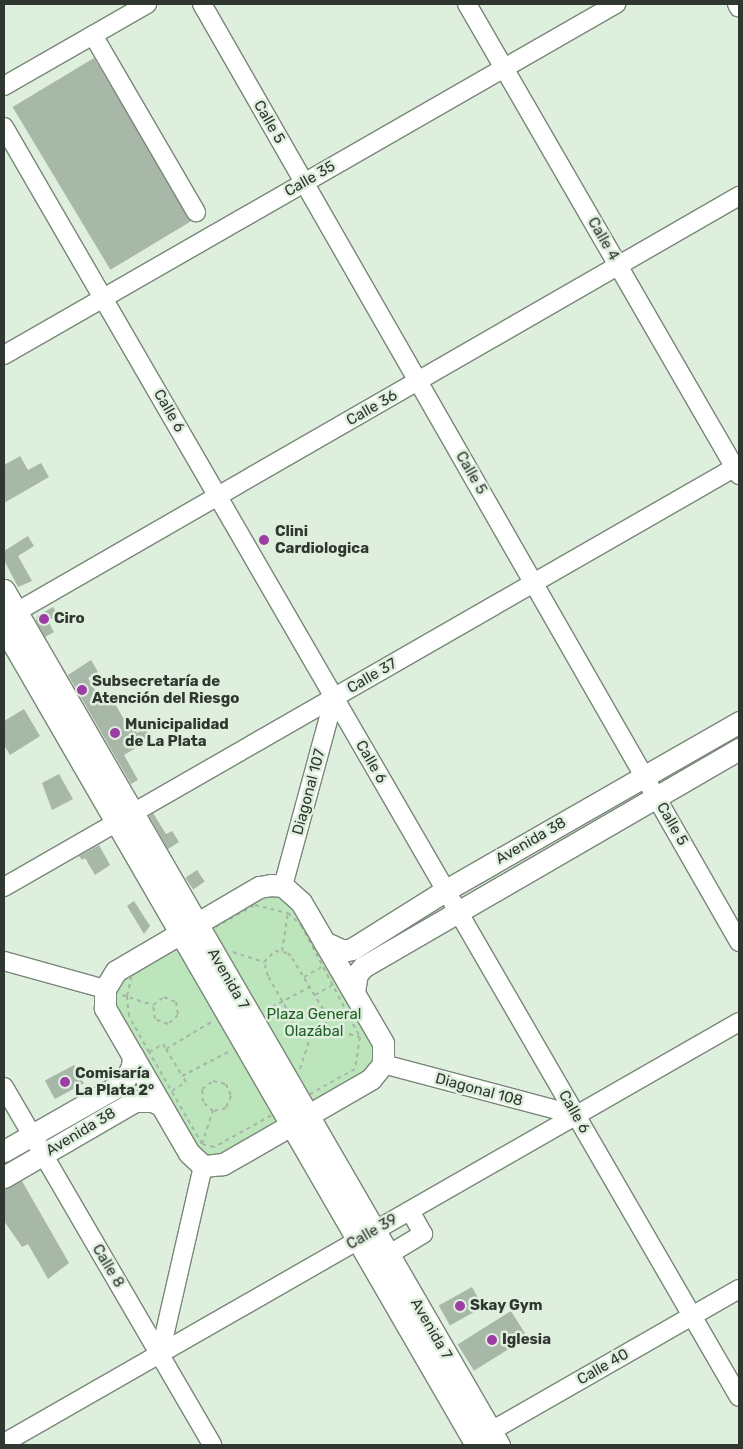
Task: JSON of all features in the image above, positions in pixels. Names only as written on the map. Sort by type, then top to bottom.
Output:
[{"type":"main road","name":"Avenida 7","points":[[4,590],[8,620],[366,1236],[481,1442]]},
{"type":"main road","name":"Avenida 38","points":[[324,942],[343,951],[352,949],[446,890],[739,722]]},
{"type":"main road","name":"Avenida 38","points":[[354,992],[357,974],[364,967],[739,749]]},
{"type":"main road","points":[[259,887],[288,889],[324,942],[354,992],[383,1054],[371,1079],[223,1164],[199,1163],[141,1054],[105,1008],[105,989],[116,971],[259,887]]},
{"type":"main road","name":"Avenida 38","points":[[4,1151],[123,1083],[141,1054]]},
{"type":"main road","name":"Avenida 38","points":[[4,1177],[135,1101],[152,1101],[166,1098]]},
{"type":"main road","name":"Avenida 7","points":[[366,1236],[388,1255],[481,1442]]},
{"type":"street","points":[[4,86],[147,4]]},
{"type":"street","name":"Calle 5","points":[[202,4],[739,942]]},
{"type":"street","name":"Calle 4","points":[[466,4],[738,469]]},
{"type":"street","name":"Calle 35","points":[[4,355],[616,4]]},
{"type":"street","points":[[737,4],[739,8]]},
{"type":"street","points":[[93,35],[196,212]]},
{"type":"street","name":"Calle 6","points":[[4,127],[739,1397]]},
{"type":"street","name":"Calle 36","points":[[8,620],[218,496],[739,196]]},
{"type":"street","name":"Calle 37","points":[[4,887],[534,583],[738,469]]},
{"type":"street","name":"Diagonal 107","points":[[288,889],[334,698]]},
{"type":"street","points":[[4,961],[105,989]]},
{"type":"street","name":"Calle 39","points":[[4,1443],[739,1022]]},
{"type":"street","name":"Diagonal 108","points":[[383,1054],[576,1115]]},
{"type":"street","name":"Calle 8","points":[[4,1087],[212,1445]]},
{"type":"street","points":[[160,1354],[199,1163]]},
{"type":"street","points":[[388,1255],[422,1234],[410,1210]]},
{"type":"street","name":"Calle 40","points":[[481,1442],[739,1290]]},
{"type":"path","points":[[282,950],[288,889]]},
{"type":"path","points":[[282,950],[292,958],[326,1014],[326,1028],[319,1035],[310,1037],[298,1029],[264,969],[264,962],[268,955],[282,950]]},
{"type":"path","points":[[228,951],[264,962]]},
{"type":"path","points":[[304,977],[324,966]]},
{"type":"path","points":[[315,995],[334,983]]},
{"type":"path","points":[[263,1012],[310,987]]},
{"type":"path","points":[[105,989],[153,1005]]},
{"type":"path","points":[[164,997],[176,1002],[178,1015],[168,1024],[155,1019],[153,1005],[164,997]]},
{"type":"path","points":[[166,1049],[218,1018]]},
{"type":"path","points":[[326,1028],[383,1054]]},
{"type":"path","points":[[299,1074],[310,1037]]},
{"type":"path","points":[[141,1054],[162,1044],[186,1082],[166,1098]]},
{"type":"path","points":[[182,1076],[235,1049]]},
{"type":"path","points":[[213,1081],[226,1084],[231,1096],[229,1102],[226,1108],[213,1110],[202,1102],[202,1089],[213,1081]]},
{"type":"path","points":[[199,1163],[213,1110]]},
{"type":"green space","name":"Plaza General Olazábal","points":[[264,888],[293,896],[379,1043],[372,1070],[320,1102],[304,1097],[210,933],[214,918]]},
{"type":"green space","name":"Plaza General Olazábal","points":[[167,944],[183,949],[277,1113],[276,1122],[221,1157],[196,1154],[111,1006],[120,971]]},
{"type":"building","points":[[94,58],[192,221],[110,270],[13,107]]},
{"type":"building","points":[[20,456],[28,470],[41,463],[49,477],[4,503],[4,465]]},
{"type":"building","points":[[28,536],[34,546],[18,556],[32,581],[18,587],[4,560],[4,551]]},
{"type":"building","points":[[53,607],[58,615],[48,621],[54,632],[45,637],[36,621],[37,616]]},
{"type":"building","points":[[91,660],[98,672],[88,678],[102,702],[111,697],[125,721],[129,719],[137,733],[145,728],[151,739],[124,755],[138,780],[131,784],[68,675]]},
{"type":"building","points":[[24,709],[40,736],[10,755],[4,745],[4,721]]},
{"type":"building","points":[[59,774],[73,799],[52,810],[42,783]]},
{"type":"building","points":[[153,813],[166,834],[172,831],[179,842],[168,849],[149,816]]},
{"type":"building","points":[[99,845],[110,865],[95,875],[85,858],[82,860],[79,856]]},
{"type":"building","points":[[197,870],[205,882],[193,889],[185,878]]},
{"type":"building","points":[[134,901],[150,926],[144,934],[127,906]]},
{"type":"building","name":"Comisaría La Plata 2°","points":[[74,1065],[84,1084],[55,1099],[45,1080]]},
{"type":"building","points":[[22,1181],[69,1263],[48,1279],[28,1244],[22,1247],[4,1221],[4,1190]]},
{"type":"building","name":"Skay Gym","points":[[472,1287],[483,1307],[450,1326],[439,1305]]},
{"type":"building","name":"Iglesia","points":[[511,1311],[527,1337],[474,1371],[458,1344]]},
{"type":"place","name":"Clini Cardiologica","points":[[264,540]]},
{"type":"place","name":"Ciro","points":[[44,619]]},
{"type":"place","name":"Subsecretaría de Atención del Riesgo","points":[[82,690]]},
{"type":"place","name":"Municipalidad de La Plata","points":[[115,733]]},
{"type":"place","name":"Comisaría La Plata 2°","points":[[65,1082]]},
{"type":"place","name":"Skay Gym","points":[[460,1306]]},
{"type":"place","name":"Iglesia","points":[[492,1340]]}]
